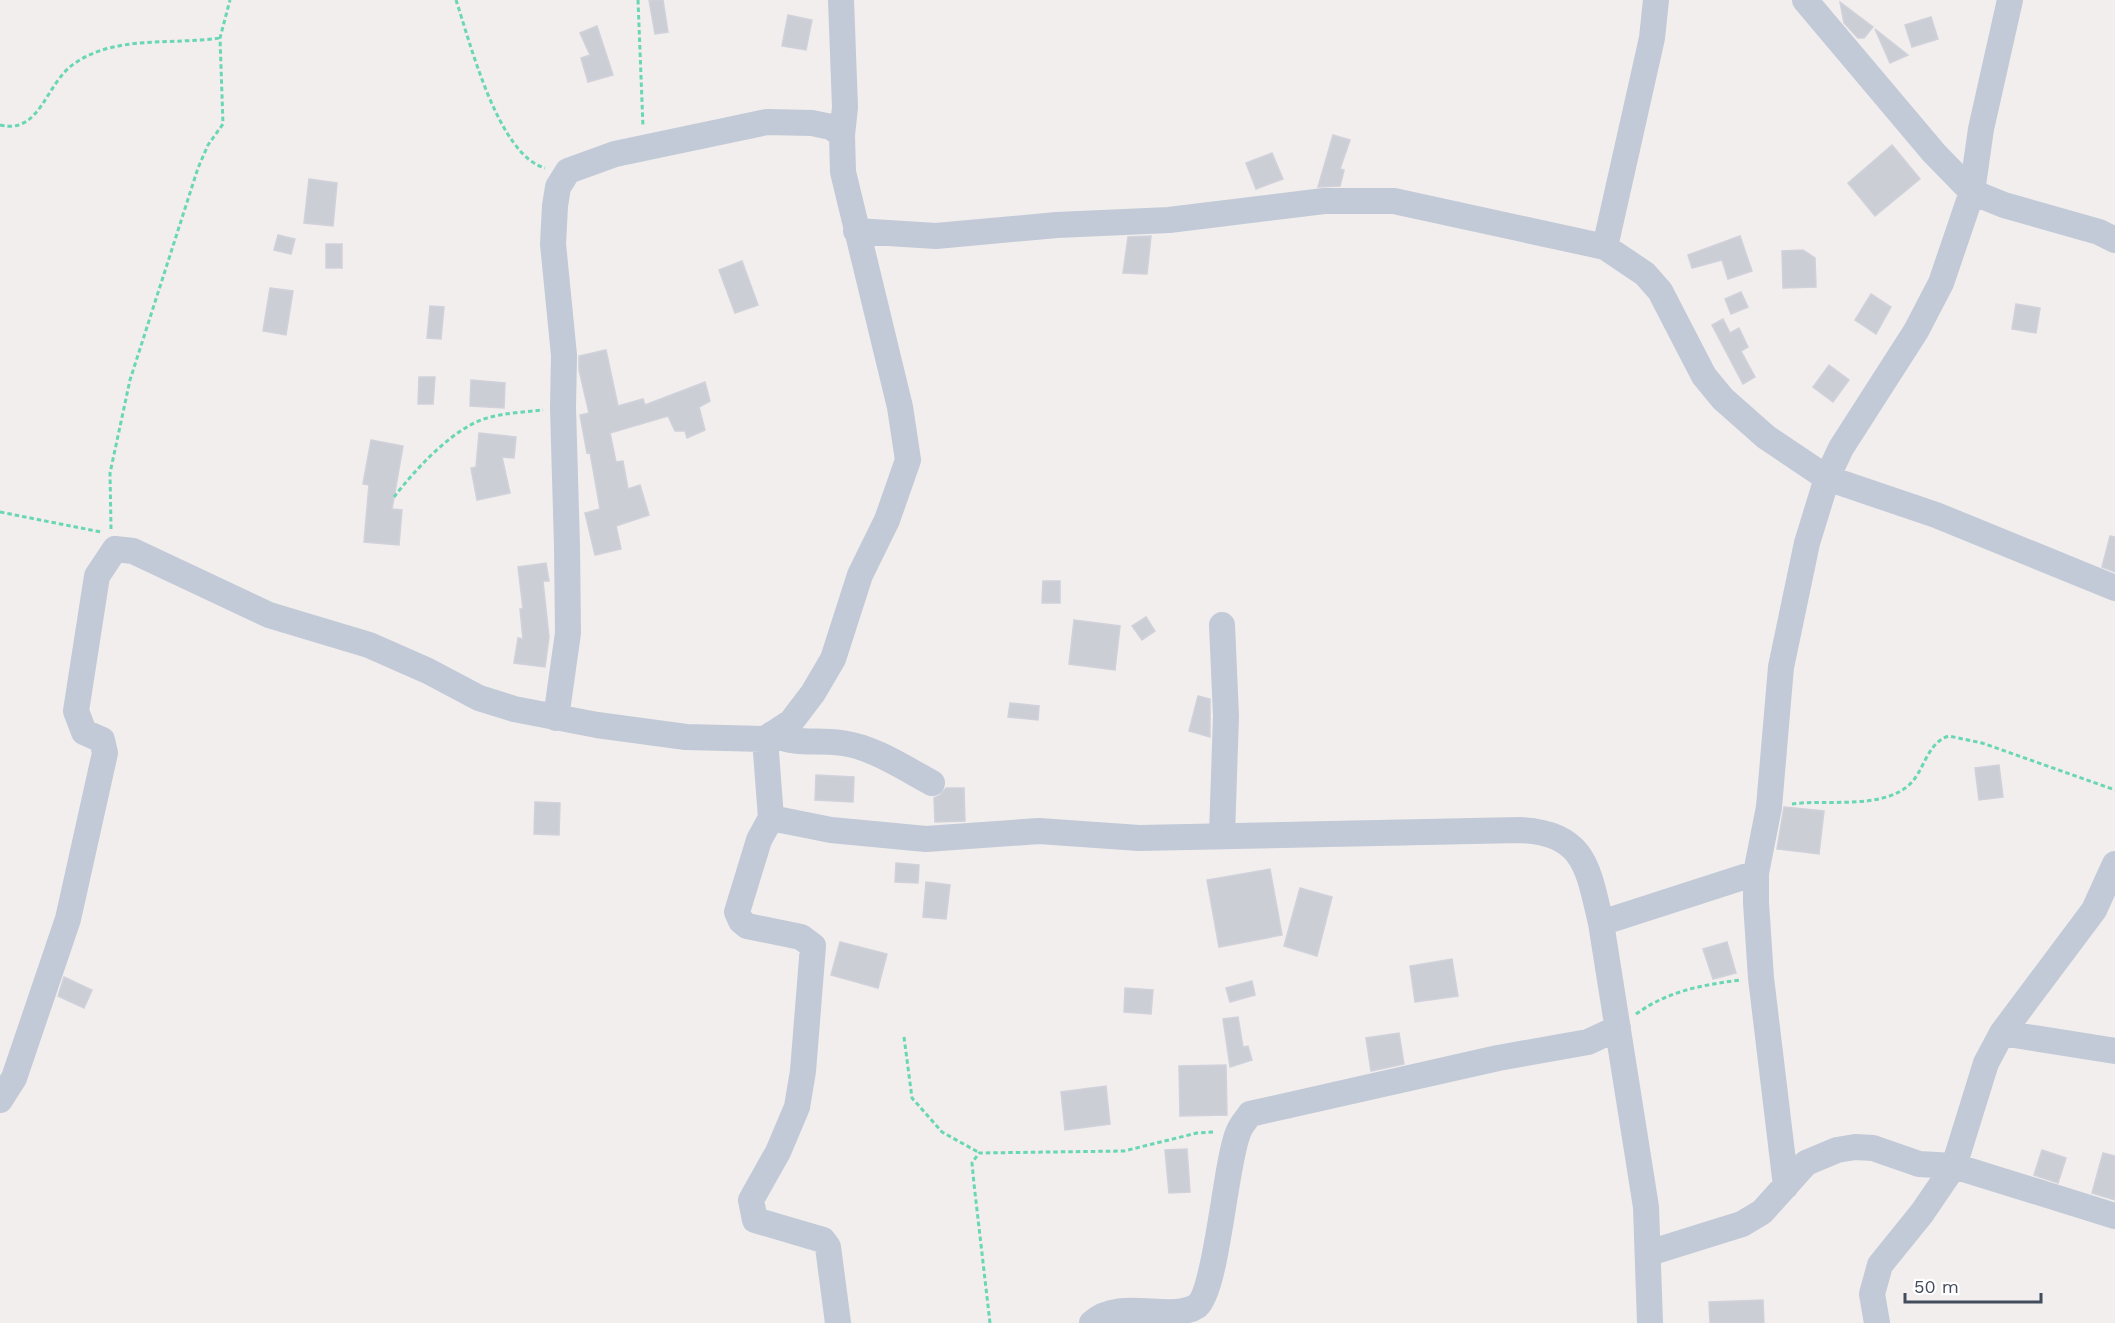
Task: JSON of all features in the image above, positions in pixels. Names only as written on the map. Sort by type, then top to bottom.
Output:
[{"type":"street","points":[[769,737],[791,722],[813,693],[833,659],[860,575],[886,520],[908,460],[900,407],[843,172],[842,135],[845,107],[841,0]]},
{"type":"street","points":[[1605,247],[1652,38],[1656,0]]},
{"type":"street","points":[[1805,0],[1926,144],[1972,192],[2004,205],[2100,232],[2115,240]]},
{"type":"street","points":[[1786,1186],[1761,978],[1756,873],[1769,807],[1781,667],[1807,543],[1827,478],[1841,448],[1916,331],[1941,283],[1972,192],[1981,129],[2010,0]]},
{"type":"street","points":[[556,718],[568,633],[564,355],[553,244],[556,197],[568,171],[646,147],[767,122],[812,123],[831,127],[842,135]]},
{"type":"street","points":[[856,231],[936,236],[1057,225],[1169,220],[1324,201],[1394,201],[1605,247],[1645,274],[1660,291],[1688,349],[1704,376],[1723,399],[1766,437],[1827,478],[1936,514],[2115,588]]},
{"type":"street","points":[[0,1100],[14,1078],[68,919],[105,753],[102,740],[84,732],[76,711],[97,576],[115,549],[133,551],[269,615],[369,645],[428,671],[479,699],[514,710],[686,736],[769,737],[791,742],[842,742],[860,748],[932,783]]},
{"type":"street","points":[[1222,625],[1226,716],[1222,835]]},
{"type":"street","points":[[769,737],[771,818],[759,840],[737,912],[741,921],[747,926],[801,936],[813,946],[813,957],[803,1071],[797,1107],[778,1152],[752,1200],[751,1208],[755,1221],[823,1240],[828,1247],[838,1323]]},
{"type":"street","points":[[771,818],[831,830],[926,839],[1038,831],[1097,837],[1540,831],[1563,838],[1581,857],[1592,883],[1601,923],[1646,1207],[1650,1323]]},
{"type":"street","points":[[1877,1323],[1872,1294],[1880,1265],[1922,1214],[1954,1166],[1986,1063],[2002,1033],[2094,910],[2115,864]]},
{"type":"street","points":[[1601,923],[1756,873]]},
{"type":"street","points":[[1092,1323],[1105,1315],[1121,1312],[1188,1311],[1199,1305],[1205,1295],[1216,1250],[1238,1131],[1250,1114],[1267,1108],[1498,1058],[1570,1046],[1599,1038],[1618,1028]]},
{"type":"street","points":[[2002,1033],[2115,1051]]},
{"type":"street","points":[[1649,1253],[1742,1224],[1762,1212],[1806,1162],[1837,1149],[1855,1147],[1873,1148],[1919,1164],[1954,1166],[2115,1216]]},
{"type":"path","points":[[0,512],[111,534],[110,473],[130,380],[198,168],[208,145],[223,124],[220,38],[230,0]]},
{"type":"path","points":[[456,0],[488,96],[517,148],[542,168],[568,171]]},
{"type":"path","points":[[638,0],[642,112],[646,147]]},
{"type":"path","points":[[0,126],[13,128],[28,123],[62,73],[76,62],[114,46],[220,38]]},
{"type":"path","points":[[394,497],[415,470],[434,453],[483,419],[563,408]]},
{"type":"path","points":[[1769,807],[1803,802],[1844,803],[1891,795],[1911,784],[1937,744],[1949,736],[1982,743],[2115,790]]},
{"type":"path","points":[[1618,1028],[1663,997],[1698,985],[1761,978]]},
{"type":"path","points":[[904,1037],[912,1098],[942,1132],[979,1153],[1124,1151],[1197,1133],[1238,1131]]},
{"type":"path","points":[[979,1153],[972,1163],[990,1323]]},
{"type":"building","points":[[649,0],[663,0],[668,32],[655,34]]},
{"type":"building","points":[[1840,2],[1873,27],[1864,38],[1858,38],[1844,23]]},
{"type":"building","points":[[788,15],[812,20],[806,50],[782,46]]},
{"type":"building","points":[[1931,17],[1938,39],[1912,47],[1905,25]]},
{"type":"building","points":[[597,26],[613,75],[588,82],[581,58],[590,55],[580,33]]},
{"type":"building","points":[[1875,29],[1908,55],[1890,63]]},
{"type":"building","points":[[1333,135],[1350,140],[1340,169],[1344,170],[1340,186],[1318,187]]},
{"type":"building","points":[[1892,145],[1920,179],[1875,216],[1848,183]]},
{"type":"building","points":[[1272,153],[1283,179],[1256,189],[1246,163]]},
{"type":"building","points":[[309,179],[337,183],[333,226],[304,223]]},
{"type":"building","points":[[278,235],[295,239],[291,254],[274,250]]},
{"type":"building","points":[[1151,236],[1147,274],[1123,273],[1128,237]]},
{"type":"building","points":[[1740,236],[1752,271],[1728,279],[1722,260],[1692,268],[1688,255]]},
{"type":"building","points":[[326,244],[342,244],[342,268],[326,268]]},
{"type":"building","points":[[1803,250],[1815,258],[1816,287],[1783,288],[1782,251]]},
{"type":"building","points":[[742,261],[758,305],[735,313],[719,270]]},
{"type":"building","points":[[270,288],[293,291],[286,335],[263,331]]},
{"type":"building","points":[[1741,292],[1748,307],[1731,314],[1725,299]]},
{"type":"building","points":[[1871,294],[1891,307],[1876,334],[1855,320]]},
{"type":"building","points":[[2016,304],[2040,308],[2036,333],[2012,329]]},
{"type":"building","points":[[430,306],[444,307],[441,339],[427,338]]},
{"type":"building","points":[[1723,319],[1730,333],[1739,328],[1748,347],[1741,351],[1755,377],[1743,384],[1712,325]]},
{"type":"building","points":[[606,350],[618,406],[643,399],[645,405],[705,382],[710,401],[699,407],[705,430],[687,438],[685,431],[675,431],[668,416],[610,433],[616,462],[623,461],[628,489],[640,485],[649,515],[616,526],[621,549],[595,555],[585,513],[600,509],[590,452],[587,453],[580,415],[589,413],[579,370],[579,356]]},
{"type":"building","points":[[1829,365],[1849,380],[1833,402],[1813,387]]},
{"type":"building","points":[[419,377],[435,377],[433,404],[418,404]]},
{"type":"building","points":[[471,380],[505,383],[504,408],[470,406]]},
{"type":"building","points":[[479,433],[516,437],[514,458],[502,457],[510,493],[477,500],[471,468],[476,467]]},
{"type":"building","points":[[371,440],[403,446],[392,509],[402,510],[399,545],[364,542],[369,485],[363,484]]},
{"type":"building","points":[[2110,536],[2115,537],[2115,572],[2102,567]]},
{"type":"building","points":[[546,563],[549,581],[543,581],[549,637],[545,667],[514,663],[518,638],[523,639],[520,609],[523,609],[518,567]]},
{"type":"building","points":[[1043,581],[1060,581],[1060,603],[1042,603]]},
{"type":"building","points":[[1146,617],[1155,631],[1142,640],[1132,626]]},
{"type":"building","points":[[1074,620],[1120,626],[1115,670],[1069,664]]},
{"type":"building","points":[[1198,696],[1210,699],[1210,737],[1189,731]]},
{"type":"building","points":[[1010,703],[1039,706],[1038,720],[1008,717]]},
{"type":"building","points":[[1999,765],[2003,797],[1979,800],[1975,768]]},
{"type":"building","points":[[816,775],[854,777],[853,802],[815,800]]},
{"type":"building","points":[[946,788],[964,788],[965,821],[935,822],[934,798]]},
{"type":"building","points":[[535,802],[560,803],[559,835],[534,834]]},
{"type":"building","points":[[1784,807],[1824,811],[1819,854],[1777,849]]},
{"type":"building","points":[[896,863],[919,865],[918,883],[895,882]]},
{"type":"building","points":[[1270,869],[1282,935],[1219,947],[1207,880]]},
{"type":"building","points":[[926,882],[950,885],[946,919],[923,917]]},
{"type":"building","points":[[1300,888],[1332,897],[1317,956],[1284,946]]},
{"type":"building","points":[[840,942],[887,954],[878,988],[831,975]]},
{"type":"building","points":[[1727,942],[1736,973],[1713,979],[1703,949]]},
{"type":"building","points":[[1452,959],[1458,996],[1415,1002],[1410,966]]},
{"type":"building","points":[[64,977],[92,990],[84,1008],[58,996]]},
{"type":"building","points":[[1252,981],[1255,995],[1230,1002],[1226,988]]},
{"type":"building","points":[[1125,988],[1153,990],[1151,1014],[1124,1012]]},
{"type":"building","points":[[1238,1017],[1243,1047],[1248,1046],[1252,1060],[1230,1067],[1223,1019]]},
{"type":"building","points":[[1399,1033],[1404,1064],[1371,1071],[1366,1038]]},
{"type":"building","points":[[1226,1065],[1227,1115],[1180,1116],[1179,1066]]},
{"type":"building","points":[[1106,1086],[1110,1124],[1065,1130],[1061,1092]]},
{"type":"building","points":[[1187,1149],[1190,1192],[1169,1193],[1165,1150]]},
{"type":"building","points":[[2042,1150],[2066,1158],[2058,1183],[2034,1175]]},
{"type":"building","points":[[2103,1153],[2115,1156],[2115,1200],[2092,1193]]},
{"type":"building","points":[[1763,1300],[1764,1323],[1710,1323],[1709,1302]]}]
